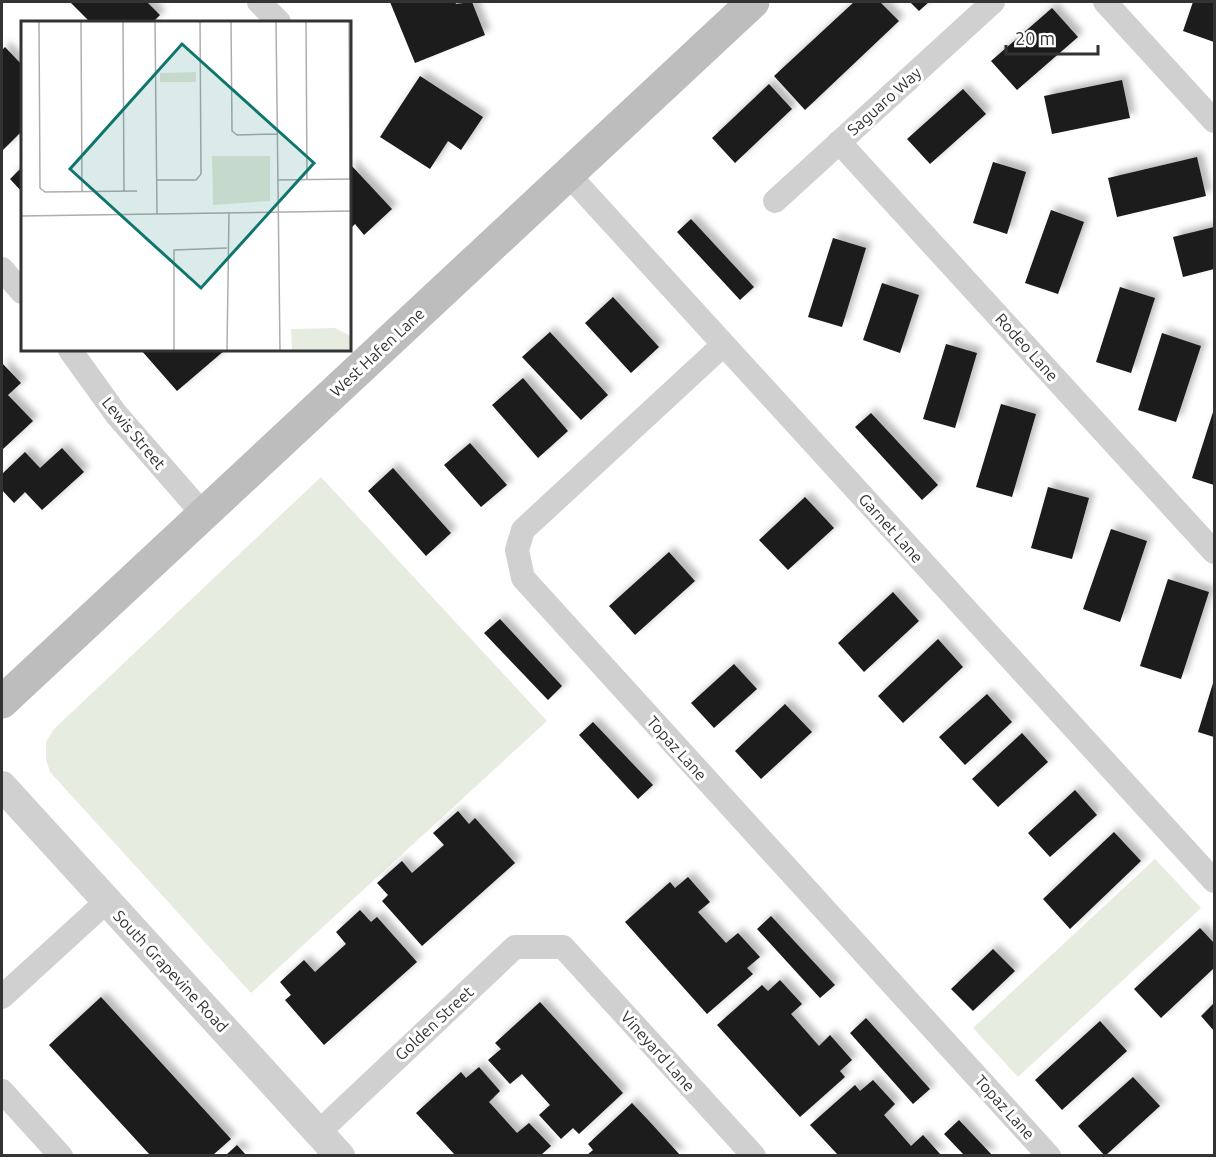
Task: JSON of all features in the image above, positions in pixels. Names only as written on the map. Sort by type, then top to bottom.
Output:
[{"type":"main road","name":"West Hafen Lane","points":[[2,702],[753,2]]},
{"type":"street","points":[[259,2],[278,21]]},
{"type":"street","name":"Saguaro Way","points":[[775,201],[993,2]]},
{"type":"street","points":[[1105,2],[1215,121]]},
{"type":"street","name":"Rodeo Lane","points":[[839,142],[1215,552]]},
{"type":"street","name":"Garnet Lane","points":[[568,174],[1215,881]]},
{"type":"street","points":[[2,269],[21,291]]},
{"type":"street","name":"Topaz Lane","points":[[723,345],[523,530],[517,550],[523,578],[1049,1155]]},
{"type":"street","name":"Lewis Street","points":[[70,351],[116,414],[203,514]]},
{"type":"street","name":"South Grapevine Road","points":[[2,786],[340,1155]]},
{"type":"street","points":[[2,997],[106,902]]},
{"type":"street","name":"Golden Street","points":[[319,1132],[515,946],[563,947]]},
{"type":"street","name":"Vineyard Lane","points":[[563,947],[754,1155]]},
{"type":"street","points":[[2,1091],[61,1155]]},
{"type":"shaded area","points":[[321,477],[547,721],[251,993],[50,772],[46,759],[46,742],[54,729]]},
{"type":"shaded area","points":[[1155,859],[1201,908],[1018,1077],[973,1028]]},
{"type":"building","points":[[70,2],[147,2],[160,15],[154,21],[89,21]]},
{"type":"building","points":[[390,2],[455,2],[456,4],[472,2],[485,35],[415,63]]},
{"type":"building","points":[[854,2],[880,2],[899,21],[805,110],[774,76]]},
{"type":"building","points":[[910,2],[929,2],[919,11]]},
{"type":"building","points":[[1193,2],[1214,2],[1214,42],[1183,31]]},
{"type":"building","points":[[1052,8],[1078,37],[1017,90],[991,61]]},
{"type":"building","points":[[5,47],[21,64],[21,132],[2,151],[2,50]]},
{"type":"building","points":[[420,76],[483,117],[461,150],[448,141],[430,169],[380,137]]},
{"type":"building","points":[[1122,80],[1130,118],[1052,134],[1044,96]]},
{"type":"building","points":[[769,84],[792,109],[735,163],[712,138]]},
{"type":"building","points":[[963,89],[986,114],[930,164],[907,139]]},
{"type":"building","points":[[1197,157],[1206,196],[1117,217],[1108,178]]},
{"type":"building","points":[[993,162],[1026,172],[1007,234],[973,223]]},
{"type":"building","points":[[351,165],[392,209],[364,235],[355,224],[351,228]]},
{"type":"building","points":[[21,168],[21,191],[10,179]]},
{"type":"building","points":[[1051,210],[1084,222],[1058,294],[1025,283]]},
{"type":"building","points":[[691,219],[754,287],[740,300],[677,232]]},
{"type":"building","points":[[1214,227],[1214,269],[1183,277],[1173,237]]},
{"type":"building","points":[[833,238],[866,248],[842,327],[808,317]]},
{"type":"building","points":[[882,283],[919,295],[900,353],[863,340]]},
{"type":"building","points":[[1120,287],[1155,298],[1131,373],[1096,362]]},
{"type":"building","points":[[613,297],[659,347],[631,373],[585,323]]},
{"type":"building","points":[[550,332],[608,395],[581,420],[522,357]]},
{"type":"building","points":[[1162,333],[1201,346],[1176,422],[1138,410]]},
{"type":"building","points":[[946,344],[977,353],[955,428],[923,419]]},
{"type":"building","points":[[142,351],[224,351],[177,391]]},
{"type":"building","points":[[2,363],[21,383],[8,395],[33,421],[2,450]]},
{"type":"building","points":[[523,378],[568,431],[538,458],[492,405]]},
{"type":"building","points":[[1001,404],[1036,414],[1012,497],[976,487]]},
{"type":"building","points":[[1214,409],[1214,485],[1192,478]]},
{"type":"building","points":[[871,413],[938,485],[922,500],[855,427]]},
{"type":"building","points":[[470,443],[507,485],[481,507],[444,465]]},
{"type":"building","points":[[62,448],[84,472],[42,510],[25,492],[14,503],[2,490],[2,474],[25,452],[40,468]]},
{"type":"building","points":[[393,468],[451,533],[426,556],[368,491]]},
{"type":"building","points":[[1048,487],[1089,498],[1072,559],[1031,548]]},
{"type":"building","points":[[805,497],[834,528],[788,570],[759,540]]},
{"type":"building","points":[[1111,529],[1147,541],[1120,622],[1083,609]]},
{"type":"building","points":[[669,552],[695,581],[635,635],[609,606]]},
{"type":"building","points":[[1168,579],[1209,592],[1181,679],[1140,666]]},
{"type":"building","points":[[893,592],[919,621],[864,672],[838,643]]},
{"type":"building","points":[[500,619],[562,686],[548,700],[484,633]]},
{"type":"building","points":[[938,639],[963,667],[903,723],[878,696]]},
{"type":"building","points":[[734,664],[757,689],[714,728],[691,703]]},
{"type":"building","points":[[1214,680],[1214,737],[1198,732]]},
{"type":"building","points":[[987,694],[1012,722],[965,765],[939,737]]},
{"type":"building","points":[[785,704],[812,732],[761,779],[735,751]]},
{"type":"building","points":[[593,722],[653,785],[638,799],[579,735]]},
{"type":"building","points":[[1022,733],[1048,762],[998,807],[972,779]]},
{"type":"building","points":[[1075,790],[1097,815],[1050,857],[1028,833]]},
{"type":"building","points":[[458,811],[469,824],[475,818],[515,863],[422,946],[382,901],[388,895],[377,883],[402,861],[412,873],[444,845],[433,833]]},
{"type":"building","points":[[1114,832],[1141,861],[1070,929],[1043,899]]},
{"type":"building","points":[[688,877],[710,902],[698,912],[726,943],[738,933],[760,957],[747,968],[753,974],[707,1014],[625,922],[670,882],[675,888]]},
{"type":"building","points":[[360,910],[371,922],[377,917],[417,962],[324,1045],[285,1000],[291,995],[280,982],[304,960],[315,972],[346,944],[336,932]]},
{"type":"building","points":[[771,916],[835,985],[820,998],[757,929]]},
{"type":"building","points":[[1200,928],[1214,943],[1214,968],[1161,1018],[1134,989]]},
{"type":"building","points":[[993,949],[1015,971],[973,1011],[951,989]]},
{"type":"building","points":[[780,980],[802,1004],[791,1014],[819,1046],[830,1035],[852,1060],[840,1071],[845,1077],[800,1117],[717,1025],[762,985],[768,991]]},
{"type":"building","points":[[101,997],[231,1139],[213,1155],[150,1155],[49,1045]]},
{"type":"building","points":[[540,1002],[623,1093],[579,1134],[573,1128],[561,1139],[539,1115],[550,1105],[522,1074],[510,1084],[488,1060],[501,1049],[495,1043]]},
{"type":"building","points":[[1214,1003],[1214,1031],[1201,1016]]},
{"type":"building","points":[[866,1018],[930,1089],[913,1104],[850,1033]]},
{"type":"building","points":[[1100,1021],[1127,1051],[1062,1110],[1035,1080]]},
{"type":"building","points":[[479,1067],[500,1091],[489,1102],[517,1133],[529,1123],[551,1146],[541,1155],[455,1155],[416,1113],[461,1072],[466,1078]]},
{"type":"building","points":[[1133,1077],[1160,1106],[1105,1156],[1078,1126]]},
{"type":"building","points":[[873,1080],[895,1104],[884,1115],[911,1146],[923,1135],[941,1155],[838,1155],[810,1125],[855,1085],[860,1091]]},
{"type":"building","points":[[632,1103],[680,1155],[587,1155],[593,1150],[588,1144]]},
{"type":"building","points":[[959,1120],[992,1155],[964,1155],[944,1134]]},
{"type":"building","points":[[237,1145],[246,1155],[226,1155]]}]
